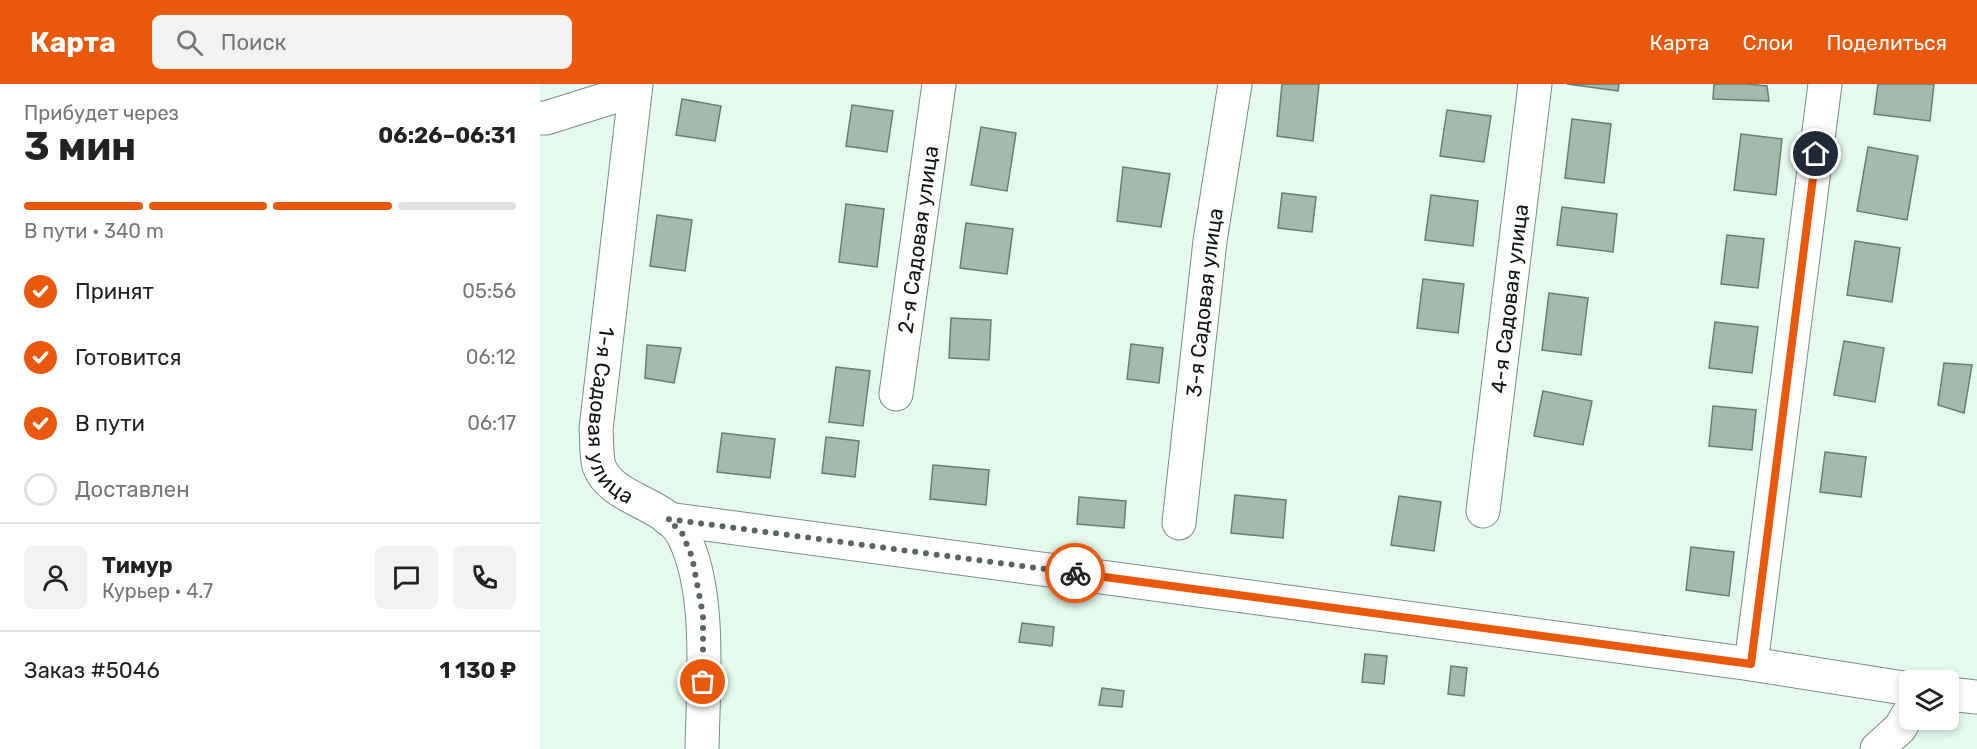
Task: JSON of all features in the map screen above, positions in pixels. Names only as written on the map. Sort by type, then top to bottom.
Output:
[{"type":"street","name":"2-я Садовая улица","points":[[896,394],[939,84]]},
{"type":"street","name":"3-я Садовая улица","points":[[1179,523],[1210,241],[1235,84]]},
{"type":"street","name":"4-я Садовая улица","points":[[1483,511],[1535,84]]},
{"type":"street","points":[[1751,664],[1825,84]]},
{"type":"street","points":[[540,118],[556,116],[636,87]]},
{"type":"street","name":"1-я Садовая улица","points":[[636,87],[596,429],[599,466],[614,487],[646,503],[668,519],[682,533],[692,557],[703,615],[702,749]]},
{"type":"street","points":[[668,519],[1751,664],[1899,687]]},
{"type":"street","points":[[1959,695],[1977,697]]},
{"type":"street","points":[[1877,749],[1899,729]]},
{"type":"building","points":[[1282,84],[1319,84],[1313,141],[1277,136]]},
{"type":"building","points":[[1567,84],[1619,84],[1618,91]]},
{"type":"building","points":[[1714,84],[1767,86],[1769,101],[1713,99]]},
{"type":"building","points":[[1878,84],[1934,84],[1930,121],[1874,114]]},
{"type":"building","points":[[682,99],[721,106],[715,141],[676,135]]},
{"type":"building","points":[[852,105],[893,111],[887,152],[846,146]]},
{"type":"building","points":[[1447,110],[1491,116],[1484,162],[1440,156]]},
{"type":"building","points":[[1572,119],[1611,124],[1604,183],[1565,178]]},
{"type":"building","points":[[981,127],[1016,133],[1007,191],[971,185]]},
{"type":"building","points":[[1741,134],[1782,139],[1776,195],[1734,190]]},
{"type":"building","points":[[1868,147],[1918,156],[1907,220],[1857,211]]},
{"type":"building","points":[[1123,167],[1170,174],[1161,227],[1117,221]]},
{"type":"building","points":[[1282,193],[1316,197],[1312,232],[1278,228]]},
{"type":"building","points":[[1431,195],[1478,201],[1473,246],[1425,240]]},
{"type":"building","points":[[846,204],[884,209],[877,267],[839,262]]},
{"type":"building","points":[[1562,207],[1617,214],[1613,252],[1557,245]]},
{"type":"building","points":[[657,215],[692,220],[685,271],[650,266]]},
{"type":"building","points":[[966,223],[1013,229],[1007,274],[960,268]]},
{"type":"building","points":[[1727,235],[1764,239],[1758,288],[1721,284]]},
{"type":"building","points":[[1855,241],[1900,248],[1892,302],[1847,295]]},
{"type":"building","points":[[1423,279],[1464,284],[1458,333],[1417,328]]},
{"type":"building","points":[[1549,293],[1588,298],[1581,355],[1542,350]]},
{"type":"building","points":[[951,318],[991,320],[989,360],[949,358]]},
{"type":"building","points":[[1715,322],[1758,327],[1752,373],[1709,368]]},
{"type":"building","points":[[1844,341],[1884,348],[1875,402],[1834,395]]},
{"type":"building","points":[[1131,344],[1163,348],[1159,383],[1127,379]]},
{"type":"building","points":[[647,345],[681,348],[674,383],[645,378]]},
{"type":"building","points":[[1944,363],[1972,365],[1964,413],[1938,405]]},
{"type":"building","points":[[836,367],[870,371],[863,426],[829,422]]},
{"type":"building","points":[[1543,391],[1592,401],[1583,445],[1534,436]]},
{"type":"building","points":[[1713,406],[1756,410],[1752,450],[1709,446]]},
{"type":"building","points":[[722,433],[775,439],[770,478],[717,472]]},
{"type":"building","points":[[826,437],[859,441],[855,477],[822,473]]},
{"type":"building","points":[[1825,452],[1866,457],[1861,497],[1820,492]]},
{"type":"building","points":[[933,465],[989,470],[986,505],[930,499]]},
{"type":"building","points":[[1235,495],[1286,500],[1283,538],[1231,533]]},
{"type":"building","points":[[1399,496],[1441,502],[1434,551],[1391,545]]},
{"type":"building","points":[[1079,497],[1126,501],[1124,528],[1077,524]]},
{"type":"building","points":[[1691,547],[1734,552],[1729,596],[1686,590]]},
{"type":"building","points":[[1022,623],[1054,627],[1052,646],[1019,642]]},
{"type":"building","points":[[1365,654],[1387,656],[1384,684],[1362,682]]},
{"type":"building","points":[[1451,666],[1467,668],[1464,696],[1448,694]]},
{"type":"building","points":[[1102,688],[1124,691],[1122,707],[1099,705]]},
{"type":"way so far","points":[[703,682],[703,615],[692,557],[682,533],[668,519],[1075,573]]},
{"type":"route","points":[[1075,573],[1751,664],[1816,154]]}]
